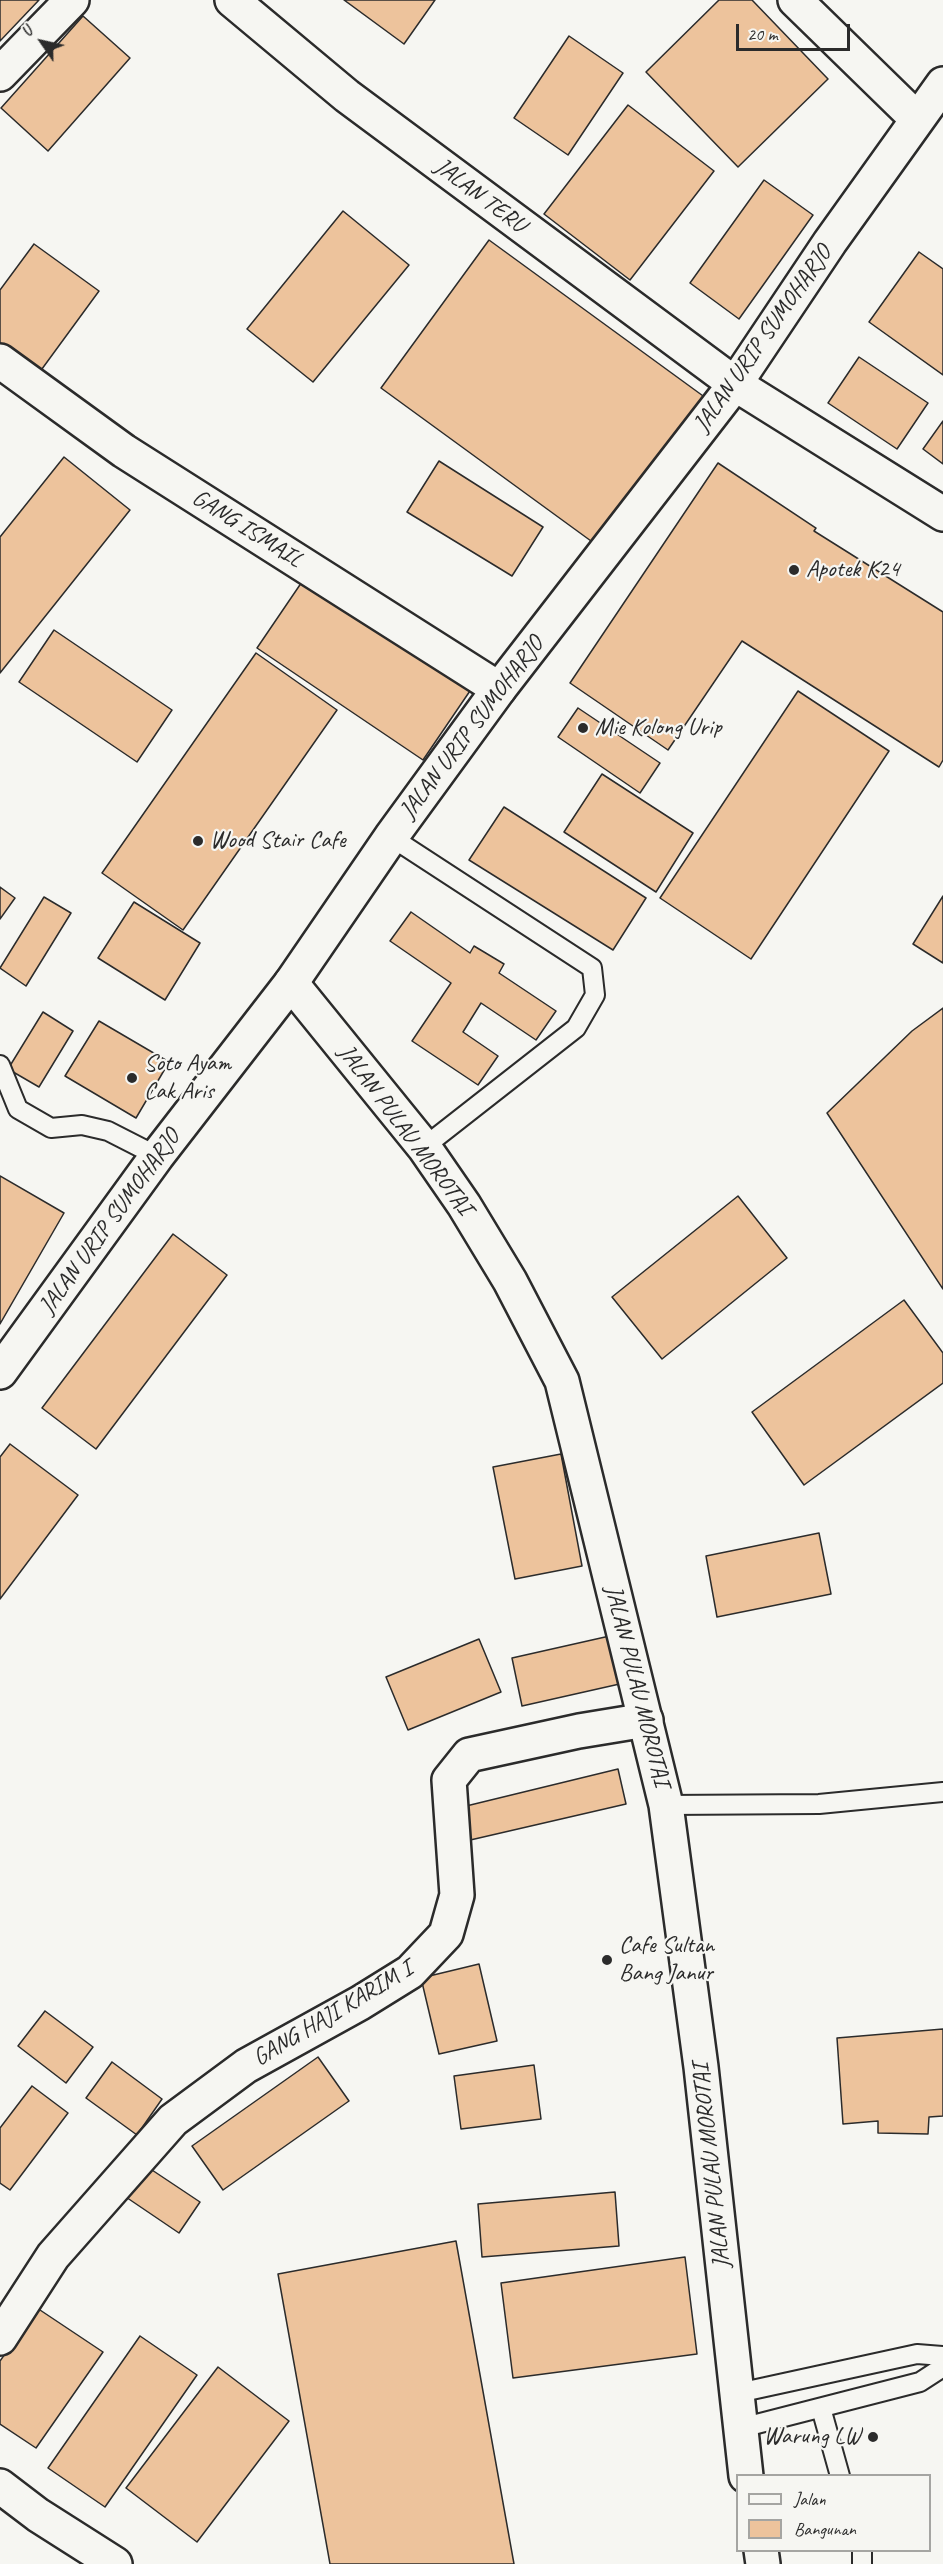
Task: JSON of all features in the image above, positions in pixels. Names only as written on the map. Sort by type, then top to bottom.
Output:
[{"type":"street","points":[[0,74],[72,0]]},
{"type":"street","name":"JALAN TERU","points":[[232,0],[347,96],[735,384],[943,514]]},
{"type":"street","points":[[795,0],[917,119]]},
{"type":"street","name":"JALAN URIP SUMOHARJO","points":[[0,1372],[157,1156],[291,983],[391,837],[500,689],[735,384],[943,84]]},
{"type":"street","name":"GANG ISMAIL","points":[[0,361],[124,451],[500,689]]},
{"type":"street","name":"JALAN PULAU MOROTAI","points":[[291,983],[424,1147],[464,1205],[510,1281],[562,1381],[666,1805],[701,2067],[746,2474]]},
{"type":"street","name":"GANG HAJI KARIM I","points":[[0,2338],[53,2256],[173,2120],[246,2066],[360,2003],[410,1972],[446,1934],[457,1895],[449,1780],[469,1755],[579,1731],[646,1720]]},
{"type":"street","points":[[0,2486],[38,2515],[115,2564]]},
{"type":"lane","points":[[391,837],[592,968],[595,995],[576,1028],[424,1147]]},
{"type":"lane","points":[[0,1065],[18,1109],[51,1128],[82,1125],[108,1131],[157,1156]]},
{"type":"lane","points":[[666,1805],[819,1804],[943,1792]]},
{"type":"lane","points":[[738,2394],[918,2354],[943,2356]]},
{"type":"lane","points":[[741,2428],[920,2382],[943,2367]]},
{"type":"lane","points":[[821,2408],[840,2474]]},
{"type":"building","points":[[0,0],[39,0],[0,41]]},
{"type":"building","points":[[344,0],[435,0],[404,44]]},
{"type":"building","points":[[719,0],[752,0],[828,79],[738,167],[646,72]]},
{"type":"building","points":[[83,16],[130,58],[48,151],[1,108]]},
{"type":"building","points":[[569,36],[623,73],[568,155],[514,118]]},
{"type":"building","points":[[628,105],[714,171],[630,280],[544,214]]},
{"type":"building","points":[[764,180],[813,215],[739,319],[690,283]]},
{"type":"building","points":[[343,211],[409,265],[313,382],[247,329]]},
{"type":"building","points":[[489,240],[710,401],[602,549],[381,388]]},
{"type":"building","points":[[34,244],[99,291],[39,373],[0,345],[0,290]]},
{"type":"building","points":[[919,252],[943,269],[943,375],[869,322]]},
{"type":"building","points":[[859,357],[928,403],[897,449],[828,403]]},
{"type":"building","points":[[943,421],[943,464],[923,449]]},
{"type":"building","points":[[64,457],[130,510],[0,673],[0,537]]},
{"type":"building","points":[[439,461],[543,527],[512,576],[407,512]]},
{"type":"building","points":[[718,463],[816,528],[814,531],[943,612],[943,760],[939,767],[742,641],[668,750],[570,683]]},
{"type":"building","points":[[308,573],[474,685],[423,760],[257,648]]},
{"type":"building","points":[[54,630],[172,710],[137,762],[19,682]]},
{"type":"building","points":[[256,653],[337,710],[183,930],[102,873]]},
{"type":"building","points":[[798,691],[889,751],[751,959],[660,898]]},
{"type":"building","points":[[578,708],[660,763],[640,793],[558,737]]},
{"type":"building","points":[[602,774],[693,833],[656,892],[564,832]]},
{"type":"building","points":[[504,807],[646,898],[613,950],[469,860]]},
{"type":"building","points":[[0,887],[15,898],[0,919]]},
{"type":"building","points":[[943,896],[943,963],[913,944]]},
{"type":"building","points":[[44,897],[71,913],[26,986],[0,968]]},
{"type":"building","points":[[134,902],[200,943],[165,1000],[98,958]]},
{"type":"building","points":[[411,912],[470,953],[474,946],[504,964],[499,973],[556,1011],[536,1040],[481,1003],[463,1032],[498,1056],[478,1085],[412,1041],[451,983],[390,941]]},
{"type":"building","points":[[943,1008],[943,1289],[827,1113],[912,1031]]},
{"type":"building","points":[[43,1012],[73,1031],[39,1087],[8,1069]]},
{"type":"building","points":[[99,1021],[169,1062],[136,1118],[65,1076]]},
{"type":"building","points":[[0,1176],[64,1213],[0,1324]]},
{"type":"building","points":[[738,1196],[787,1258],[662,1359],[612,1297]]},
{"type":"building","points":[[173,1234],[227,1275],[96,1449],[42,1408]]},
{"type":"building","points":[[904,1300],[943,1353],[943,1383],[804,1485],[752,1412]]},
{"type":"building","points":[[10,1444],[78,1495],[0,1599],[0,1457]]},
{"type":"building","points":[[561,1454],[582,1566],[515,1579],[493,1467]]},
{"type":"building","points":[[819,1533],[831,1594],[717,1617],[706,1556]]},
{"type":"building","points":[[614,1635],[624,1683],[522,1706],[512,1658]]},
{"type":"building","points":[[479,1639],[501,1692],[408,1730],[386,1677]]},
{"type":"building","points":[[618,1769],[626,1804],[466,1841],[458,1808]]},
{"type":"building","points":[[479,1964],[497,2041],[439,2054],[421,1978]]},
{"type":"building","points":[[45,2011],[93,2047],[66,2083],[18,2046]]},
{"type":"building","points":[[943,2029],[943,2116],[929,2117],[928,2134],[878,2133],[878,2121],[843,2124],[837,2038]]},
{"type":"building","points":[[318,2057],[349,2101],[223,2190],[192,2146]]},
{"type":"building","points":[[112,2062],[162,2099],[137,2135],[86,2098]]},
{"type":"building","points":[[534,2065],[541,2119],[461,2129],[454,2076]]},
{"type":"building","points":[[32,2086],[68,2113],[10,2190],[0,2183],[0,2128]]},
{"type":"building","points":[[137,2160],[200,2202],[179,2233],[117,2191]]},
{"type":"building","points":[[615,2192],[619,2246],[482,2257],[478,2204]]},
{"type":"building","points":[[456,2241],[514,2564],[330,2564],[278,2274]]},
{"type":"building","points":[[685,2257],[697,2354],[513,2378],[501,2283]]},
{"type":"building","points":[[37,2308],[103,2352],[36,2448],[0,2424],[0,2361]]},
{"type":"building","points":[[140,2336],[197,2375],[105,2507],[48,2468]]},
{"type":"building","points":[[218,2367],[289,2421],[197,2542],[126,2488]]},
{"type":"place","name":"Apotek K24","points":[[794,570]]},
{"type":"place","name":"Mie Kolong Urip","points":[[583,728]]},
{"type":"place","name":"Wood Stair Cafe","points":[[198,841]]},
{"type":"place","name":"Soto Ayam Cak Aris","points":[[132,1078]]},
{"type":"place","name":"Cafe Sultan Bang Janur","points":[[607,1960]]},
{"type":"place","name":"Warung LW","points":[[873,2437]]}]
